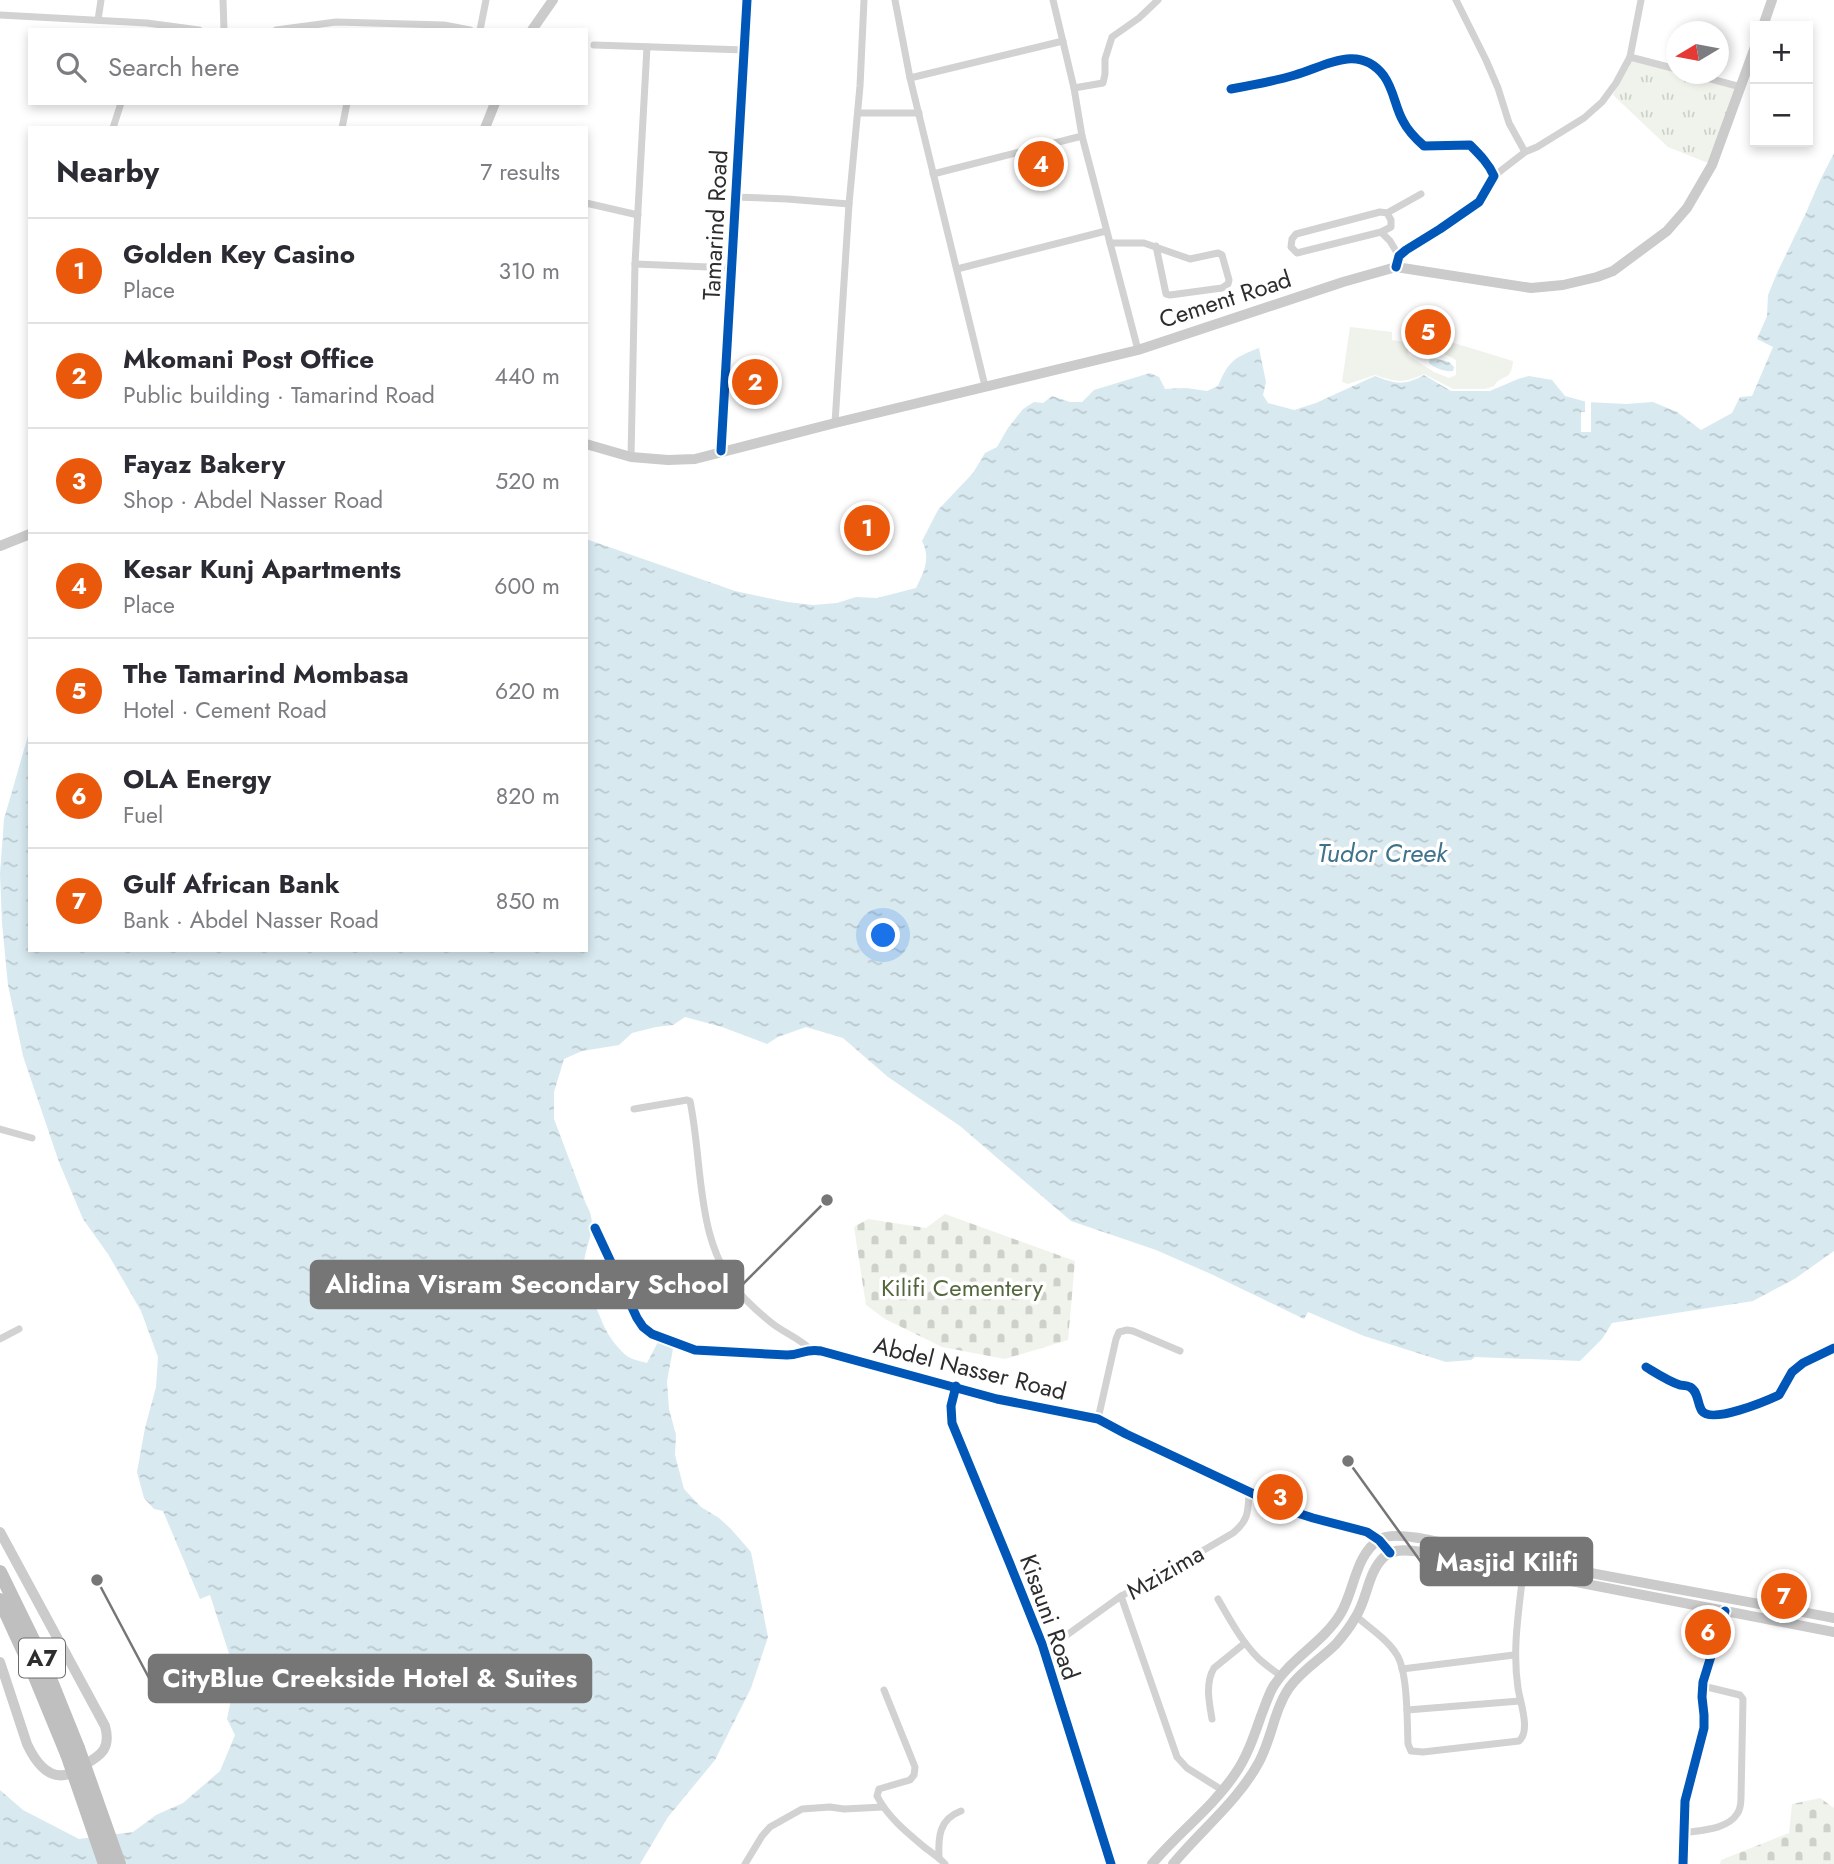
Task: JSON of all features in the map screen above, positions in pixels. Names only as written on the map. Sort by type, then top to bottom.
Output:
[{"type":"highway","name":"A7","points":[[0,1572],[41,1656],[73,1751],[105,1864]]},
{"type":"highway","name":"A7","points":[[0,1600],[73,1751],[120,1864]]},
{"type":"main road","points":[[533,28],[553,0]]},
{"type":"main road","points":[[1764,21],[1772,0]]},
{"type":"main road","name":"Cement Road","points":[[588,445],[631,457],[688,459],[708,456],[1138,350],[1398,261],[1531,288],[1563,285],[1613,271],[1667,231],[1687,208],[1712,165],[1750,61]]},
{"type":"main road","points":[[486,126],[494,105]]},
{"type":"main road","points":[[0,546],[28,535]]},
{"type":"main road","points":[[0,1532],[105,1726],[107,1743],[98,1758],[62,1775],[50,1772],[36,1762],[27,1744],[0,1662]]},
{"type":"main road","name":"Abdel Nasser Road","points":[[1379,1540],[1390,1535],[1415,1538],[1834,1618]]},
{"type":"main road","points":[[1152,1864],[1236,1773],[1247,1754],[1268,1697],[1281,1676],[1326,1632],[1340,1614],[1360,1564],[1371,1546],[1379,1540]]},
{"type":"main road","points":[[1173,1864],[1253,1772],[1265,1750],[1280,1704],[1290,1686],[1336,1643],[1357,1617],[1376,1566],[1390,1553],[1416,1551],[1834,1632]]},
{"type":"main road","points":[[1678,1602],[1683,1590]]},
{"type":"main road","points":[[1764,1618],[1766,1605]]},
{"type":"street","points":[[98,20],[101,0]]},
{"type":"street","points":[[223,0],[224,28]]},
{"type":"street","points":[[480,28],[486,0]]},
{"type":"street","name":"Tamarind Road","points":[[721,452],[747,0]]},
{"type":"street","points":[[835,423],[864,0]]},
{"type":"street","points":[[895,0],[910,78],[985,386]]},
{"type":"street","points":[[1053,0],[1074,88],[1082,136],[1138,350]]},
{"type":"street","points":[[1074,88],[1103,83],[1105,59],[1112,37],[1139,18],[1158,0]]},
{"type":"street","points":[[1456,0],[1486,60],[1509,123],[1525,152]]},
{"type":"street","points":[[1398,261],[1406,250],[1479,202],[1494,176],[1525,152],[1584,118],[1602,103],[1630,57],[1642,0]]},
{"type":"street","points":[[0,15],[98,20],[164,28]]},
{"type":"street","points":[[291,28],[336,22],[361,26],[443,25],[459,28]]},
{"type":"street","points":[[910,78],[1063,41]]},
{"type":"street","points":[[594,45],[745,50]]},
{"type":"street","points":[[631,457],[635,264],[647,47]]},
{"type":"street","points":[[1630,57],[1666,66]]},
{"type":"street","points":[[1231,89],[1296,75],[1341,60],[1357,59],[1373,63],[1394,94],[1403,121],[1415,138],[1424,146],[1471,145],[1490,166],[1494,176]]},
{"type":"street","points":[[1729,83],[1741,86]]},
{"type":"street","points":[[114,126],[120,105]]},
{"type":"street","points":[[342,126],[346,105]]},
{"type":"street","points":[[858,113],[919,113]]},
{"type":"street","points":[[933,174],[1082,136]]},
{"type":"street","points":[[1387,213],[1391,227],[1381,232],[1297,253],[1291,247],[1296,234],[1380,212],[1387,213],[1421,194]]},
{"type":"street","points":[[735,197],[849,204]]},
{"type":"street","points":[[588,203],[638,215]]},
{"type":"street","points":[[957,269],[1106,231]]},
{"type":"street","points":[[1381,232],[1390,241],[1398,261]]},
{"type":"street","points":[[1110,243],[1144,243],[1156,246],[1190,259],[1215,253],[1222,255],[1228,284],[1222,288],[1170,295],[1166,293],[1156,246]]},
{"type":"street","points":[[635,264],[733,268]]},
{"type":"street","points":[[634,1109],[690,1101],[706,1222],[714,1251],[727,1276],[744,1298],[774,1324],[809,1348]]},
{"type":"street","points":[[0,1129],[32,1138]]},
{"type":"street","name":"Abdel Nasser Road","points":[[595,1228],[637,1318],[652,1334],[699,1350],[793,1355],[809,1348],[997,1399],[1098,1419],[1288,1510],[1361,1530],[1379,1540]]},
{"type":"street","points":[[0,1339],[19,1329]]},
{"type":"street","points":[[1098,1419],[1119,1332],[1133,1331],[1180,1351]]},
{"type":"street","points":[[1646,1367],[1673,1382],[1690,1386],[1702,1411],[1714,1416],[1779,1395],[1792,1372],[1834,1348]]},
{"type":"street","name":"Kisauni Road","points":[[956,1386],[951,1406],[953,1429],[1042,1644],[1111,1864]]},
{"type":"street","name":"Mzizima","points":[[1060,1640],[1121,1596],[1233,1533],[1242,1525],[1248,1514],[1249,1492]]},
{"type":"street","points":[[1379,1540],[1390,1553]]},
{"type":"street","points":[[1357,1617],[1399,1657],[1411,1751],[1423,1752],[1519,1741],[1525,1735],[1526,1729],[1514,1656],[1522,1572]]},
{"type":"street","points":[[1121,1596],[1177,1757],[1187,1768],[1222,1790]]},
{"type":"street","points":[[1218,1599],[1245,1643],[1260,1660],[1281,1676]]},
{"type":"street","points":[[1683,1864],[1685,1801],[1704,1728],[1703,1686],[1706,1668],[1725,1611]]},
{"type":"street","points":[[1042,1644],[1060,1640]]},
{"type":"street","points":[[1048,1663],[1060,1640]]},
{"type":"street","points":[[1212,1719],[1208,1683],[1211,1672],[1245,1643]]},
{"type":"street","points":[[1402,1669],[1514,1656]]},
{"type":"street","points":[[1683,1833],[1717,1827],[1730,1821],[1739,1812],[1743,1699],[1740,1695],[1703,1686]]},
{"type":"street","points":[[884,1690],[915,1767],[910,1780],[879,1789],[877,1796],[883,1807],[909,1835],[942,1861]]},
{"type":"street","points":[[1406,1710],[1520,1701]]},
{"type":"street","points":[[745,1864],[770,1827],[802,1809],[883,1807]]},
{"type":"street","points":[[942,1861],[938,1837],[951,1815],[961,1811]]},
{"type":"green space","points":[[1630,57],[1666,67],[1666,84],[1722,84],[1740,89],[1708,163],[1668,147],[1613,95]]},
{"type":"green space","points":[[1350,327],[1392,332],[1392,340],[1406,342],[1409,356],[1449,378],[1456,375],[1456,360],[1416,346],[1411,342],[1411,333],[1415,330],[1421,337],[1441,339],[1513,361],[1512,368],[1508,375],[1494,386],[1485,389],[1453,389],[1424,374],[1400,381],[1375,375],[1348,384],[1342,382]]},
{"type":"green space","name":"Kilifi Cementery","points":[[945,1214],[1075,1261],[1068,1340],[1005,1359],[942,1347],[885,1319],[866,1305],[854,1227],[868,1219],[926,1228]]},
{"type":"green space","points":[[1820,1798],[1834,1808],[1834,1864],[1720,1864],[1721,1860],[1789,1833],[1792,1804]]},
{"type":"water","name":"Tudor Creek","points":[[1834,153],[1834,1251],[1796,1278],[1753,1301],[1612,1323],[1602,1339],[1580,1361],[1475,1357],[1471,1360],[1446,1362],[1364,1336],[1308,1312],[1304,1319],[1156,1250],[1071,1221],[960,1126],[888,1077],[843,1038],[806,1027],[767,1044],[685,1017],[673,1025],[632,1033],[619,1045],[582,1051],[564,1059],[554,1092],[554,1119],[592,1219],[584,1268],[606,1330],[624,1353],[647,1363],[658,1342],[673,1349],[667,1381],[669,1409],[676,1435],[675,1455],[684,1489],[701,1507],[731,1529],[751,1552],[768,1637],[751,1688],[715,1760],[668,1817],[640,1864],[0,1864],[0,1790],[23,1810],[79,1839],[133,1832],[156,1815],[183,1803],[220,1771],[235,1735],[227,1719],[236,1675],[210,1595],[200,1599],[163,1511],[154,1509],[144,1498],[137,1472],[156,1387],[158,1357],[141,1311],[108,1254],[83,1219],[59,1162],[23,1056],[8,985],[0,874],[4,819],[28,736],[28,952],[588,952],[588,540],[735,591],[787,602],[813,605],[837,603],[856,597],[877,598],[916,588],[926,559],[922,541],[938,510],[973,473],[985,453],[997,447],[1023,409],[1034,402],[1043,403],[1052,396],[1070,402],[1082,402],[1094,390],[1150,373],[1159,377],[1165,389],[1207,391],[1218,386],[1233,361],[1259,348],[1266,382],[1263,395],[1268,403],[1294,410],[1375,376],[1400,383],[1424,375],[1451,391],[1490,391],[1529,376],[1552,380],[1565,396],[1587,402],[1653,402],[1677,412],[1701,430],[1732,413],[1740,397],[1752,396],[1773,347],[1757,339],[1767,316],[1768,295]]},
{"type":"water","points":[[1430,357],[1449,362],[1454,367],[1453,371],[1443,370],[1429,363]]},
{"type":"pier","points":[[1834,149],[1804,217],[1801,216],[1817,178]]},
{"type":"pier","points":[[1585,398],[1591,399],[1591,432],[1581,432],[1581,412],[1585,412]]},
{"type":"cycle path","points":[[721,451],[747,0]]},
{"type":"cycle path","points":[[1231,89],[1287,77],[1342,60],[1364,61],[1384,76],[1405,125],[1424,146],[1470,145],[1481,156],[1494,176],[1479,202],[1406,250],[1399,256],[1396,267]]},
{"type":"cycle path","points":[[595,1228],[637,1318],[652,1334],[695,1350],[787,1355],[811,1350],[821,1351],[997,1399],[1098,1419],[1288,1510],[1367,1532],[1379,1540],[1390,1553]]},
{"type":"cycle path","points":[[1646,1367],[1671,1381],[1690,1387],[1695,1392],[1702,1411],[1716,1415],[1739,1410],[1779,1395],[1792,1372],[1803,1363],[1834,1348]]},
{"type":"cycle path","points":[[956,1386],[951,1406],[952,1423],[1042,1644],[1111,1864]]},
{"type":"cycle path","points":[[1683,1864],[1685,1801],[1704,1728],[1703,1682],[1725,1611]]},
{"type":"place","name":"Kesar Kunj Apartments","points":[[1041,164]]},
{"type":"place","name":"The Tamarind Mombasa","points":[[1428,332]]},
{"type":"place","name":"Mkomani Post Office","points":[[755,382]]},
{"type":"place","name":"Golden Key Casino","points":[[867,528]]},
{"type":"place","name":"Alidina Visram Secondary School","points":[[827,1200]]},
{"type":"place","name":"Masjid Kilifi","points":[[1348,1461]]},
{"type":"place","name":"Fayaz Bakery","points":[[1280,1497]]},
{"type":"place","name":"CityBlue Creekside Hotel & Suites","points":[[97,1580]]},
{"type":"place","name":"Gulf African Bank","points":[[1784,1596]]},
{"type":"place","name":"OLA Energy","points":[[1708,1632]]}]
